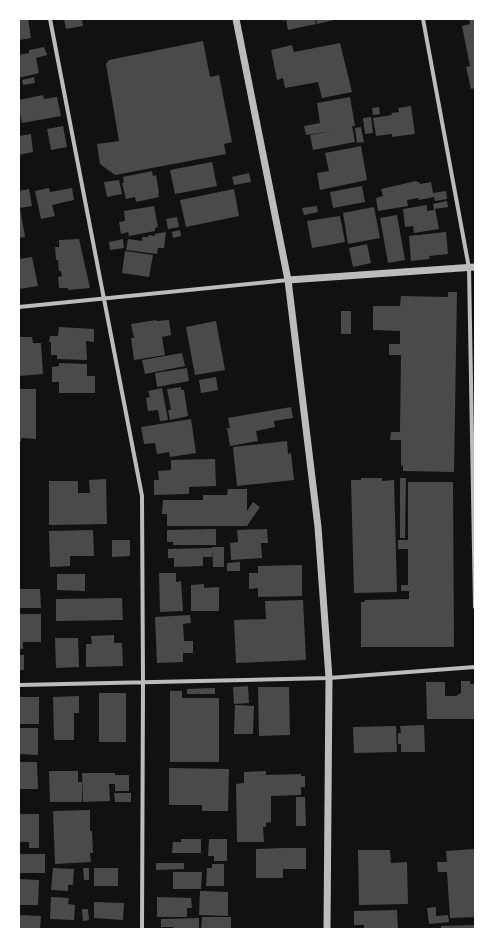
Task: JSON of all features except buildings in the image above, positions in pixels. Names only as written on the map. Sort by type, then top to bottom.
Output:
[{"type":"street","points":[[50,19],[142,496],[142,929]]},
{"type":"street","points":[[236,19],[288,280],[318,527],[328,678],[327,929]]},
{"type":"street","points":[[423,19],[472,267],[475,608]]},
{"type":"street","points":[[19,307],[288,280],[472,267]]},
{"type":"street","points":[[19,685],[328,678],[475,667]]}]
